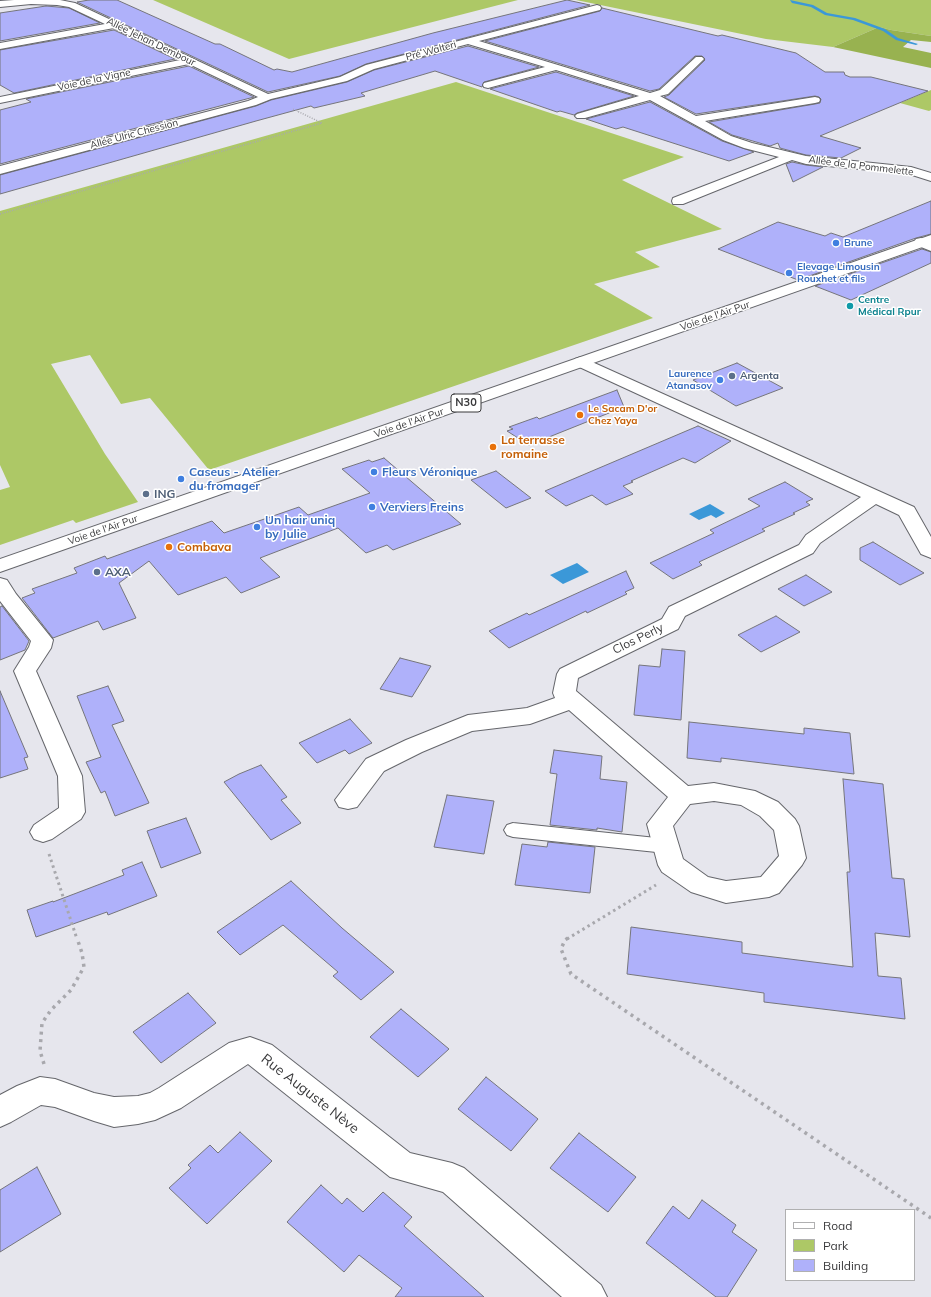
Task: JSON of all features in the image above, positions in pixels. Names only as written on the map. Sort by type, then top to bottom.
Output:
[{"type":"street","name":"Allée Jehan Dembour","points":[[0,4],[32,0],[72,5],[267,97]]},
{"type":"street","name":"Pré Walteri","points":[[267,97],[343,79],[370,67],[468,41],[522,30],[578,12],[597,8]]},
{"type":"street","points":[[0,46],[116,25]]},
{"type":"street","name":"Allée de la Pommelette","points":[[468,41],[544,62],[653,96],[693,120],[739,143],[806,160],[892,168],[912,171],[931,177]]},
{"type":"street","points":[[533,47],[536,54],[544,62]]},
{"type":"street","points":[[581,116],[664,92],[699,59]]},
{"type":"street","name":"Voie de la Vigne","points":[[0,100],[188,61]]},
{"type":"street","points":[[488,85],[556,67]]},
{"type":"street","name":"Allée Ulric Chession","points":[[0,170],[252,103],[267,97]]},
{"type":"street","points":[[693,120],[815,100]]},
{"type":"street","points":[[678,201],[790,157]]},
{"type":"street","name":"Voie de l'Air Pur","points":[[0,566],[581,362],[928,243]]},
{"type":"street","points":[[581,362],[907,511],[928,550],[931,552]]},
{"type":"street","name":"Clos Perly","points":[[683,796],[564,693],[568,674],[670,624],[677,612],[806,549],[813,539],[874,497]]},
{"type":"street","points":[[0,584],[8,597],[42,640],[40,648],[25,671],[70,776],[72,812],[43,832]]},
{"type":"street","points":[[348,800],[375,766],[414,746],[468,723],[530,716],[572,700]]},
{"type":"street","points":[[714,792],[746,797],[769,809],[786,826],[792,858],[768,886],[726,892],[700,885],[671,865],[660,824],[683,796],[714,792]]},
{"type":"street","name":"Rue Auguste Nève","points":[[0,1112],[40,1091],[49,1092],[94,1108],[114,1112],[138,1110],[155,1106],[170,1098],[240,1052],[250,1050],[261,1055],[402,1166],[452,1178],[589,1297]]},
{"type":"lane","points":[[513,830],[647,846],[666,846]]},
{"type":"path","points":[[0,214],[322,123],[267,97]]},
{"type":"path","points":[[43,832],[63,898],[82,953],[84,967],[71,990],[51,1010],[42,1023],[40,1050],[48,1078],[49,1092]]},
{"type":"path","points":[[679,871],[579,930],[565,940],[561,949],[571,974],[931,1218]]},
{"type":"green space","points":[[153,0],[518,0],[289,59]]},
{"type":"green space","points":[[576,0],[931,0],[931,36],[879,27],[833,47],[766,39]]},
{"type":"green space","points":[[879,27],[931,36],[931,42],[911,40],[903,47],[931,53],[931,68],[833,47]]},
{"type":"green space","points":[[456,82],[684,157],[622,180],[722,229],[635,252],[660,267],[594,284],[653,318],[209,470],[150,398],[121,404],[90,355],[51,364],[105,454],[138,502],[76,523],[73,520],[0,545],[0,490],[10,487],[0,465],[0,211]]},
{"type":"green space","points":[[931,90],[931,110],[929,111],[900,103]]},
{"type":"water","points":[[710,504],[725,513],[716,518],[711,515],[699,520],[689,514]]},
{"type":"water","points":[[577,563],[589,572],[563,584],[550,575]]},
{"type":"building","points":[[89,0],[117,0],[215,44],[220,44],[274,70],[277,69],[292,72],[433,33],[567,0],[590,5],[366,64],[340,76],[268,92],[77,2]]},
{"type":"building","points":[[46,6],[69,8],[100,23],[0,41],[0,13]]},
{"type":"building","points":[[602,8],[796,53],[825,72],[844,72],[845,75],[850,77],[871,77],[928,91],[820,136],[861,148],[841,158],[806,155],[780,148],[778,143],[770,146],[732,135],[709,122],[820,103],[821,99],[819,97],[815,96],[696,114],[664,97],[669,95],[705,60],[702,56],[695,56],[659,89],[650,91],[485,41],[600,11]]},
{"type":"building","points":[[114,30],[175,59],[14,93],[0,85],[0,50]]},
{"type":"building","points":[[468,46],[539,67],[484,82],[482,87],[435,71],[361,93],[365,96],[314,108],[311,106],[0,194],[0,175],[256,106],[271,100],[347,82],[374,70]]},
{"type":"building","points":[[189,66],[254,97],[0,164],[0,110],[31,102],[26,99]]},
{"type":"building","points":[[556,72],[634,96],[574,115],[560,111],[557,112],[490,89]]},
{"type":"building","points":[[650,102],[722,141],[754,152],[729,161],[623,127],[616,129],[586,119]]},
{"type":"building","points":[[792,162],[823,167],[793,182],[786,164]]},
{"type":"building","points":[[931,201],[931,234],[798,280],[718,249],[778,222],[825,236],[831,233],[843,237]]},
{"type":"building","points":[[922,249],[931,252],[931,263],[851,300],[815,286]]},
{"type":"building","points":[[737,363],[783,388],[736,406],[693,380]]},
{"type":"building","points":[[617,390],[624,407],[529,445],[507,431],[513,429],[509,427],[537,417],[539,419]]},
{"type":"building","points":[[698,426],[731,441],[695,463],[683,458],[623,486],[633,494],[606,505],[592,495],[566,506],[545,491]]},
{"type":"building","points":[[384,458],[461,524],[393,550],[387,545],[366,553],[338,528],[260,558],[280,577],[241,593],[226,577],[178,595],[149,561],[119,583],[136,618],[103,630],[98,621],[53,638],[22,598],[35,593],[32,589],[77,573],[74,568],[105,556],[107,559],[212,521],[224,533],[299,507],[308,515],[370,493],[342,469],[369,460],[372,462]]},
{"type":"building","points":[[496,471],[531,498],[506,508],[471,480]]},
{"type":"building","points":[[785,482],[813,499],[806,502],[810,505],[793,513],[795,514],[762,529],[765,531],[699,562],[702,565],[673,579],[650,563],[714,533],[710,530],[760,506],[748,499]]},
{"type":"building","points":[[873,542],[924,573],[900,585],[860,560],[860,548]]},
{"type":"building","points":[[626,571],[634,588],[625,592],[627,594],[587,613],[586,611],[509,648],[489,631],[527,613],[529,615]]},
{"type":"building","points":[[806,575],[832,592],[804,606],[778,589]]},
{"type":"building","points":[[2,606],[29,641],[25,650],[0,660],[0,607]]},
{"type":"building","points":[[776,616],[800,632],[761,652],[738,635]]},
{"type":"building","points":[[662,649],[685,651],[681,720],[634,715],[639,665],[660,667]]},
{"type":"building","points":[[400,658],[431,666],[412,697],[380,689]]},
{"type":"building","points":[[108,686],[124,721],[112,725],[149,803],[115,816],[105,791],[101,793],[86,762],[101,757],[77,696]]},
{"type":"building","points":[[0,691],[28,757],[24,758],[28,769],[0,778]]},
{"type":"building","points":[[350,719],[372,743],[349,754],[345,750],[317,763],[299,743]]},
{"type":"building","points":[[689,722],[804,734],[804,728],[850,733],[854,774],[721,758],[721,762],[687,758]]},
{"type":"building","points":[[554,750],[602,756],[600,779],[627,782],[622,832],[597,828],[597,830],[550,825],[557,774],[550,773]]},
{"type":"building","points":[[261,765],[287,797],[281,800],[301,823],[271,840],[224,782]]},
{"type":"building","points":[[843,779],[883,784],[892,878],[904,879],[910,937],[875,933],[878,976],[901,978],[905,1019],[764,1002],[764,993],[627,974],[631,927],[742,942],[742,953],[853,967],[847,872],[850,872]]},
{"type":"building","points":[[447,795],[494,801],[484,854],[434,847]]},
{"type":"building","points":[[186,818],[201,853],[161,868],[147,831]]},
{"type":"building","points":[[548,842],[595,847],[590,893],[515,885],[522,844],[547,847]]},
{"type":"building","points":[[142,862],[157,896],[108,915],[107,912],[36,937],[27,910],[53,902],[124,875],[122,870]]},
{"type":"building","points":[[291,881],[342,928],[394,972],[361,1000],[333,976],[338,972],[283,925],[240,955],[217,932]]},
{"type":"building","points":[[188,993],[216,1023],[161,1063],[133,1032]]},
{"type":"building","points":[[401,1009],[449,1049],[418,1077],[370,1037]]},
{"type":"building","points":[[486,1077],[538,1119],[511,1151],[458,1109]]},
{"type":"building","points":[[240,1132],[272,1161],[207,1224],[169,1188],[191,1168],[188,1165],[210,1145],[218,1153]]},
{"type":"building","points":[[579,1133],[636,1177],[608,1212],[550,1168]]},
{"type":"building","points":[[37,1167],[61,1214],[0,1252],[0,1190]]},
{"type":"building","points":[[321,1185],[342,1204],[347,1198],[363,1212],[383,1192],[412,1217],[404,1226],[484,1297],[395,1297],[402,1288],[359,1255],[344,1272],[287,1222]]},
{"type":"building","points":[[702,1200],[736,1225],[732,1232],[757,1250],[727,1297],[716,1297],[646,1243],[673,1206],[689,1219]]},
{"type":"waterway","points":[[792,0],[793,2],[812,6],[826,14],[854,19],[884,30],[897,39],[916,44]]},
{"type":"place","name":"Brune","points":[[836,243]]},
{"type":"place","name":"Elevage Limousin Rouxhet et fils","points":[[789,273]]},
{"type":"place","name":"Centre Médical Rpur","points":[[850,306]]},
{"type":"place","name":"Argenta","points":[[732,376]]},
{"type":"place","name":"Laurence Atanasov","points":[[720,380]]},
{"type":"place","name":"Le Sacam D'or Chez Yaya","points":[[580,415]]},
{"type":"place","name":"La terrasse romaine","points":[[493,447]]},
{"type":"place","name":"Fleurs Véronique","points":[[374,472]]},
{"type":"place","name":"Caseus - Atelier du fromager","points":[[181,479]]},
{"type":"place","name":"ING","points":[[146,494]]},
{"type":"place","name":"Verviers Freins","points":[[372,507]]},
{"type":"place","name":"Un hair uniq by Julie","points":[[257,527]]},
{"type":"place","name":"Combava","points":[[169,547]]},
{"type":"place","name":"AXA","points":[[97,572]]}]
